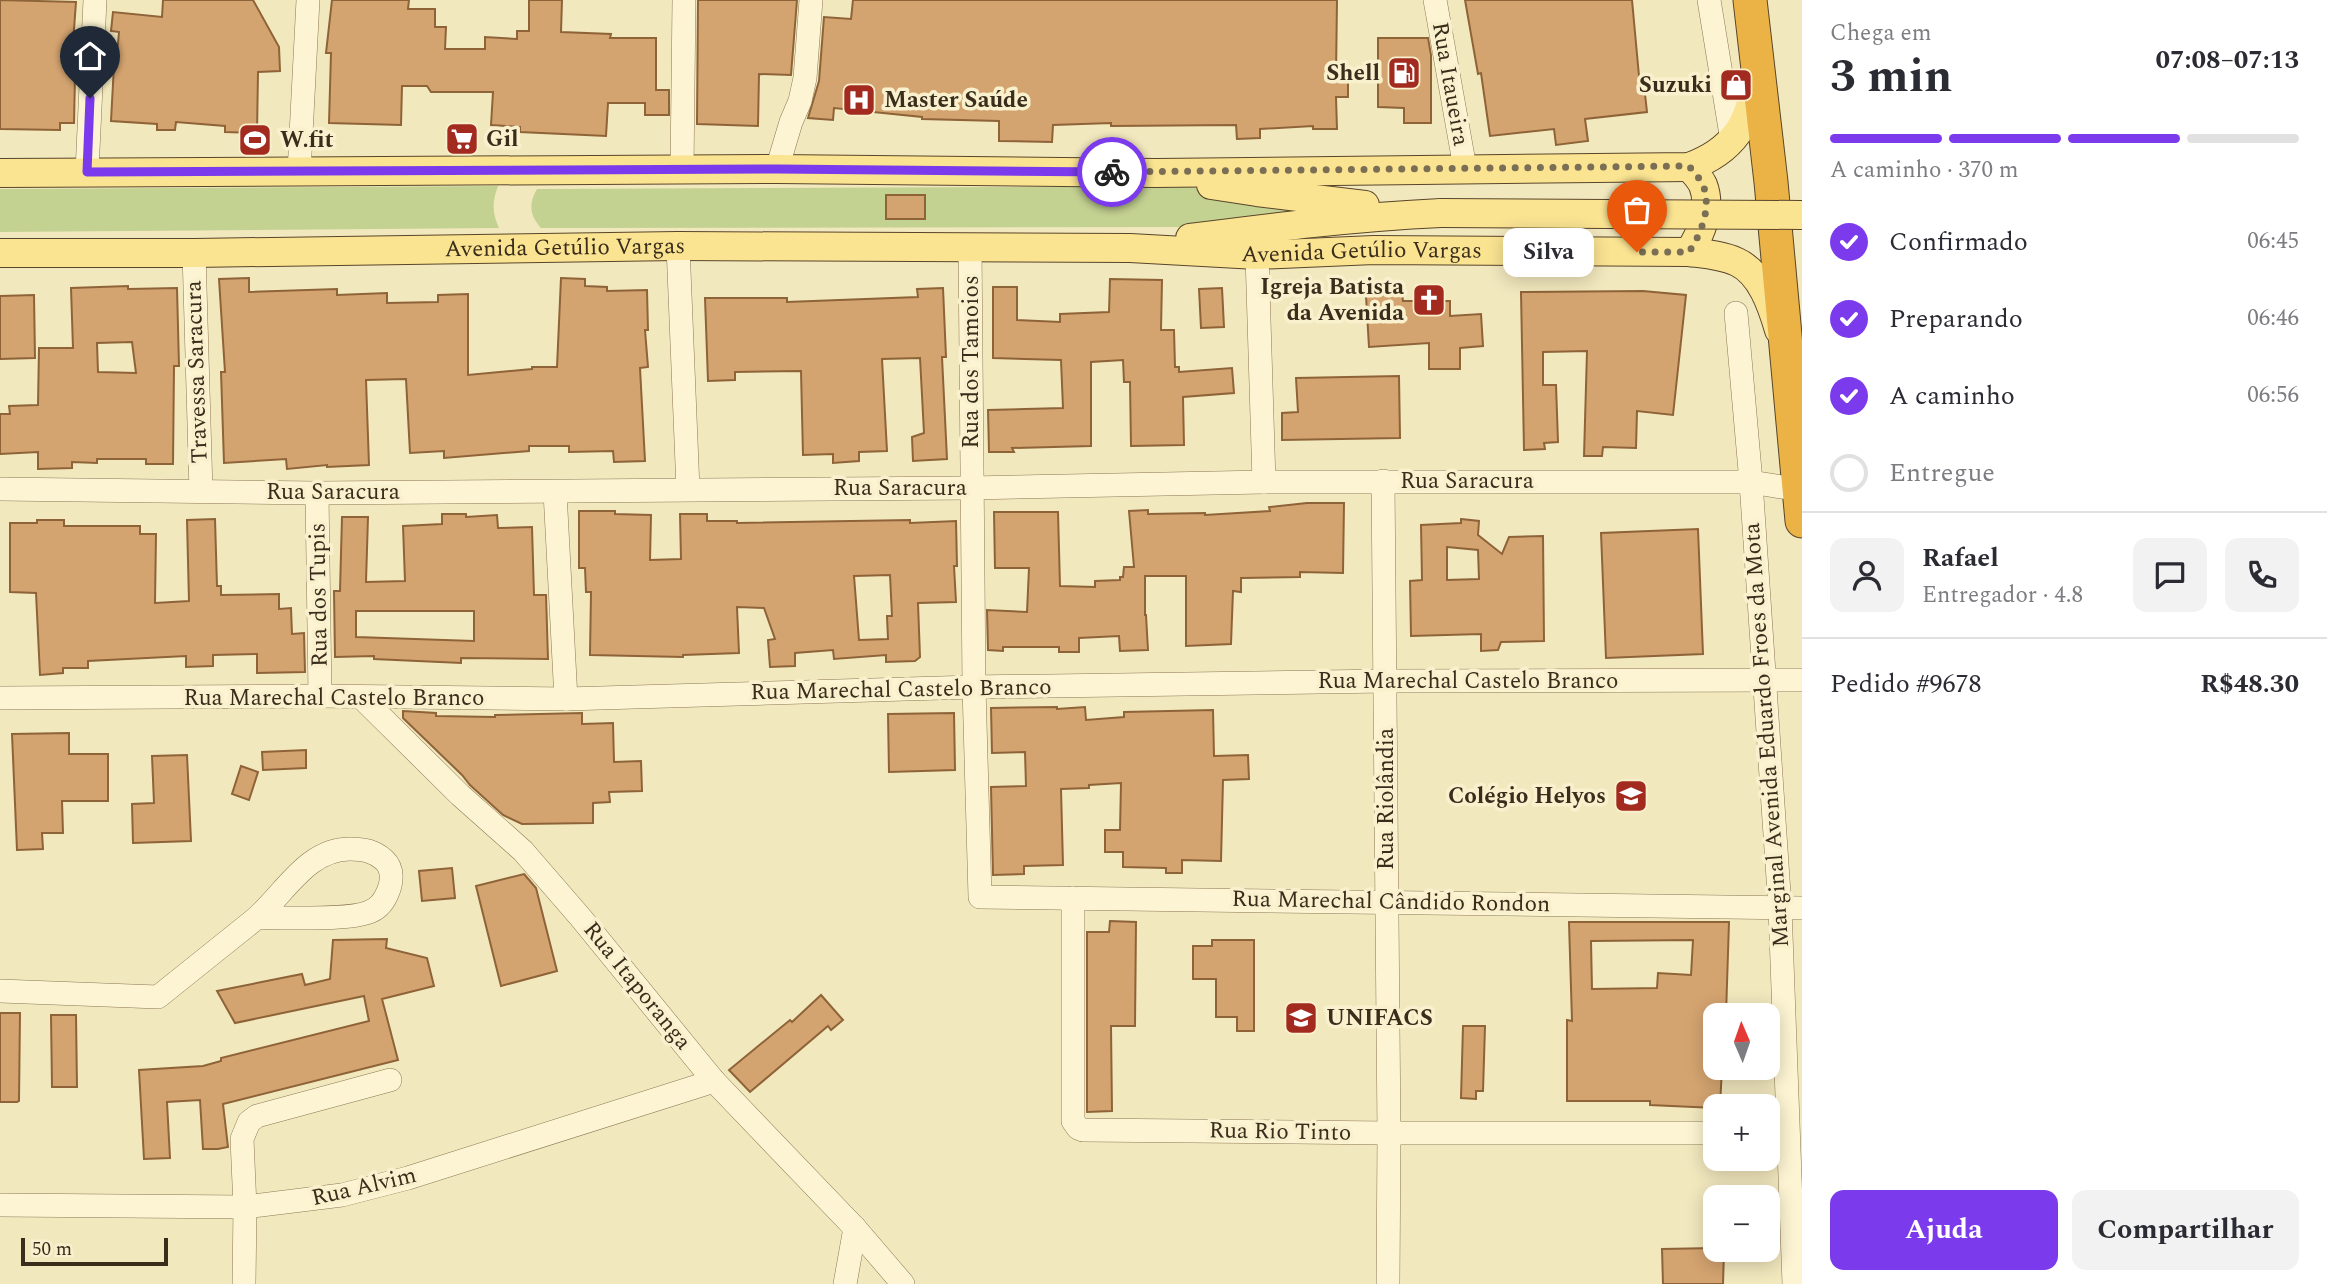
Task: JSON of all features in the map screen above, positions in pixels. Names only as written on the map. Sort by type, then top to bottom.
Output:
[{"type":"highway","points":[[1750,0],[1758,51],[1786,351],[1799,440],[1801,505]]},
{"type":"main road","name":"Avenida Getúlio Vargas","points":[[0,173],[682,169],[1156,173],[1689,166],[1701,163],[1732,141],[1753,100],[1758,51]]},
{"type":"main road","points":[[1689,166],[1703,184],[1705,217],[1699,237],[1689,252]]},
{"type":"main road","name":"Avenida Getúlio Vargas","points":[[1156,173],[1257,192],[1441,213]]},
{"type":"main road","name":"Avenida Getúlio Vargas","points":[[1130,248],[1310,222],[1441,213]]},
{"type":"main road","points":[[1441,213],[1802,215]]},
{"type":"main road","name":"Avenida Getúlio Vargas","points":[[0,253],[678,246],[1130,248],[1257,255],[1374,250],[1689,252],[1739,262],[1752,273],[1773,310],[1786,351]]},
{"type":"street","points":[[87,172],[95,0]]},
{"type":"street","points":[[299,173],[308,0]]},
{"type":"street","points":[[682,169],[684,0]]},
{"type":"street","points":[[778,169],[800,101],[811,0]]},
{"type":"street","name":"Rua Itaueira","points":[[1435,0],[1465,169]]},
{"type":"street","points":[[1709,0],[1732,141]]},
{"type":"street","points":[[678,246],[688,489]]},
{"type":"street","name":"Rua dos Tamoios","points":[[970,246],[974,687],[980,897]]},
{"type":"street","name":"Travessa Saracura","points":[[194,253],[201,491]]},
{"type":"street","points":[[1257,255],[1264,482]]},
{"type":"street","name":"Marginal Avenida Eduardo Froes da Mota","points":[[1735,313],[1751,482],[1765,681],[1791,908],[1786,1133],[1794,1284]]},
{"type":"street","name":"Rua Riolândia","points":[[1384,481],[1388,1284]]},
{"type":"street","name":"Rua Saracura","points":[[0,489],[317,494],[971,488],[1264,482],[1751,482],[1801,505]]},
{"type":"street","points":[[555,492],[566,699]]},
{"type":"street","name":"Rua dos Tupis","points":[[317,494],[320,696]]},
{"type":"street","name":"Rua Marechal Castelo Branco","points":[[0,698],[320,696],[566,699],[974,687],[1386,681],[1802,680]]},
{"type":"street","name":"Rua Itaporanga","points":[[362,698],[523,851],[714,1081],[855,1228],[903,1284]]},
{"type":"street","points":[[0,991],[158,997],[257,918],[303,869],[324,855],[342,849],[364,849],[377,854],[388,864],[391,885],[383,903],[368,913],[257,918]]},
{"type":"street","name":"Rua Marechal Cândido Rondon","points":[[980,897],[1791,908]]},
{"type":"street","name":"Rua Rio Tinto","points":[[1073,898],[1073,1121],[1083,1130],[1703,1133]]},
{"type":"street","points":[[244,1284],[242,1139],[249,1122],[257,1116],[390,1080]]},
{"type":"street","name":"Rua Alvim","points":[[0,1205],[245,1207],[342,1195],[408,1178],[714,1081]]},
{"type":"street","points":[[845,1284],[855,1228]]},
{"type":"green space","points":[[498,186],[494,207],[499,228],[0,232],[0,189]]},
{"type":"green space","points":[[1222,186],[1294,210],[1205,227],[541,228],[531,210],[537,189]]},
{"type":"building","points":[[0,0],[76,2],[73,43],[79,43],[74,123],[60,123],[60,130],[0,129]]},
{"type":"building","points":[[163,0],[253,0],[279,47],[280,71],[258,72],[257,133],[225,132],[225,126],[176,122],[175,130],[157,130],[157,124],[111,121],[119,32],[111,31],[113,12],[162,17]]},
{"type":"building","points":[[332,0],[409,0],[408,9],[435,9],[435,27],[446,27],[445,49],[485,49],[485,37],[517,39],[517,31],[529,31],[529,0],[562,0],[561,32],[611,34],[610,38],[656,38],[656,90],[669,90],[669,115],[645,115],[645,103],[608,103],[606,136],[520,132],[520,127],[491,125],[493,92],[431,92],[427,86],[402,86],[401,125],[329,123],[331,53],[326,53]]},
{"type":"building","points":[[698,0],[797,0],[791,75],[759,74],[758,126],[697,124]]},
{"type":"building","points":[[853,0],[1337,0],[1336,76],[1348,76],[1348,97],[1336,97],[1337,129],[1313,129],[1313,126],[1260,129],[1260,138],[1237,139],[1236,125],[1053,125],[1052,142],[999,141],[999,121],[922,119],[834,108],[833,120],[808,118],[819,81],[824,17],[851,19]]},
{"type":"building","points":[[1465,0],[1632,0],[1639,76],[1643,76],[1647,112],[1585,119],[1588,141],[1556,145],[1554,129],[1490,136],[1481,73],[1478,74]]},
{"type":"building","name":"Shell","points":[[1378,38],[1428,38],[1431,55],[1431,123],[1404,123],[1404,108],[1378,107]]},
{"type":"building","points":[[886,195],[925,195],[925,219],[886,219]]},
{"type":"building","points":[[249,278],[249,292],[337,289],[337,295],[387,293],[387,303],[438,302],[438,295],[468,294],[468,375],[532,367],[557,367],[561,278],[585,279],[585,286],[607,287],[607,291],[647,290],[648,330],[645,330],[648,367],[640,368],[645,461],[614,462],[613,451],[569,452],[569,446],[529,446],[529,451],[444,458],[444,451],[410,453],[406,379],[366,380],[369,465],[287,469],[286,459],[224,463],[221,372],[225,372],[219,279]]},
{"type":"building","points":[[1110,279],[1162,280],[1161,330],[1174,330],[1175,367],[1179,367],[1179,372],[1232,368],[1234,393],[1183,397],[1184,445],[1131,446],[1130,382],[1124,382],[1123,360],[1091,362],[1091,446],[1012,448],[1014,452],[989,452],[988,410],[1063,408],[1061,360],[993,358],[993,287],[1017,287],[1017,320],[1060,322],[1060,314],[1109,312]]},
{"type":"building","points":[[71,288],[177,288],[179,366],[174,366],[173,464],[146,464],[146,459],[97,459],[97,463],[72,462],[72,468],[38,469],[38,452],[0,454],[0,414],[10,414],[9,406],[38,405],[39,348],[73,348]],"holes":[[[132,342],[136,373],[98,372],[97,343]]]},
{"type":"building","points":[[943,288],[946,357],[942,357],[947,459],[913,461],[912,437],[924,433],[920,358],[882,359],[887,451],[859,452],[859,461],[833,463],[833,454],[803,455],[801,371],[735,372],[735,380],[708,381],[705,298],[787,298],[787,302],[918,297],[917,289]]},
{"type":"building","points":[[1222,288],[1224,327],[1201,328],[1199,289]]},
{"type":"building","points":[[1643,291],[1686,295],[1673,415],[1637,411],[1636,448],[1603,447],[1602,456],[1584,456],[1587,351],[1543,352],[1543,385],[1556,385],[1558,442],[1544,443],[1545,449],[1524,450],[1521,292]]},
{"type":"building","points":[[1402,294],[1403,301],[1450,301],[1450,316],[1481,314],[1483,346],[1460,348],[1460,369],[1429,369],[1429,343],[1369,347],[1366,296]]},
{"type":"building","points":[[34,295],[35,358],[0,359],[0,296]]},
{"type":"building","points":[[1399,376],[1400,438],[1282,440],[1282,413],[1298,412],[1296,378]]},
{"type":"building","points":[[1344,503],[1343,573],[1300,572],[1300,577],[1241,578],[1241,592],[1233,591],[1231,644],[1186,646],[1186,576],[1145,576],[1148,650],[1120,651],[1119,636],[1079,638],[1079,652],[1059,652],[1059,647],[1003,647],[1003,651],[988,650],[987,610],[1027,612],[1029,568],[995,568],[994,512],[1058,512],[1060,586],[1095,587],[1095,581],[1120,580],[1124,567],[1134,567],[1129,511],[1205,515],[1270,511],[1269,507]]},
{"type":"building","points":[[579,511],[651,515],[650,560],[681,559],[680,514],[707,514],[707,521],[737,523],[956,521],[956,602],[918,603],[920,657],[915,661],[886,662],[886,655],[834,659],[833,650],[795,653],[795,666],[770,667],[768,640],[775,639],[764,608],[737,607],[739,653],[683,657],[590,655],[591,592],[586,592],[585,568],[579,568]],"holes":[[[890,575],[892,616],[887,616],[888,639],[859,640],[854,576]]]},
{"type":"building","points":[[442,514],[466,514],[466,517],[497,515],[498,528],[532,527],[534,595],[546,595],[548,659],[461,658],[461,663],[374,659],[374,656],[335,657],[334,591],[340,591],[342,517],[368,517],[366,582],[405,581],[403,526],[442,524]],"holes":[[[356,611],[474,611],[474,641],[356,637]]]},
{"type":"building","points":[[215,519],[217,586],[221,586],[221,595],[279,594],[279,609],[291,608],[292,634],[304,633],[305,672],[257,673],[257,654],[213,655],[213,666],[186,667],[186,656],[88,661],[88,668],[63,668],[63,673],[40,675],[36,593],[10,592],[10,523],[64,520],[64,526],[140,526],[140,534],[156,534],[155,603],[189,601],[187,520]]},
{"type":"building","points":[[1461,519],[1479,521],[1478,535],[1502,554],[1509,537],[1543,536],[1544,641],[1501,642],[1498,650],[1481,651],[1481,634],[1411,636],[1410,581],[1422,580],[1421,525],[1461,523]],"holes":[[[1447,547],[1478,550],[1479,579],[1447,580]]]},
{"type":"building","points":[[1698,529],[1703,654],[1606,658],[1601,533]]},
{"type":"building","points":[[1085,707],[1086,720],[1124,717],[1124,712],[1213,710],[1214,756],[1248,755],[1249,779],[1223,780],[1221,861],[1182,860],[1182,873],[1166,873],[1166,868],[1123,867],[1123,852],[1105,852],[1105,830],[1120,830],[1121,783],[1061,789],[1063,865],[1024,866],[1024,874],[993,875],[991,787],[1026,786],[1025,752],[992,753],[991,708]]},
{"type":"building","points":[[403,711],[436,713],[436,716],[495,717],[582,713],[582,724],[613,723],[614,762],[641,761],[642,791],[609,792],[610,802],[593,803],[593,823],[522,824],[503,815],[470,785],[403,718]]},
{"type":"building","points":[[954,713],[955,770],[889,772],[888,714]]},
{"type":"building","points":[[69,733],[69,754],[108,754],[108,801],[62,801],[63,833],[42,833],[43,849],[17,850],[12,734]]},
{"type":"building","points":[[306,750],[306,768],[263,770],[262,752]]},
{"type":"building","points":[[187,755],[191,841],[133,843],[132,804],[154,803],[152,756]]},
{"type":"building","points":[[241,766],[258,772],[249,800],[232,794]]},
{"type":"building","points":[[452,868],[455,898],[422,901],[419,871]]},
{"type":"building","points":[[524,874],[536,888],[557,971],[501,986],[476,886]]},
{"type":"building","points":[[1110,921],[1136,922],[1135,1026],[1111,1026],[1112,1111],[1087,1112],[1087,932],[1109,932]]},
{"type":"building","points":[[1569,922],[1729,922],[1726,1003],[1703,1003],[1703,1080],[1721,1080],[1721,1094],[1703,1094],[1703,1107],[1650,1105],[1650,1101],[1567,1101],[1567,1020],[1572,1021]],"holes":[[[1693,940],[1691,975],[1658,973],[1657,988],[1592,989],[1591,941]]]},
{"type":"building","points":[[387,939],[386,948],[427,958],[434,986],[382,999],[398,1060],[223,1104],[228,1147],[218,1149],[203,1149],[200,1100],[167,1102],[170,1158],[144,1159],[139,1070],[203,1066],[221,1061],[221,1058],[369,1021],[364,996],[235,1023],[217,991],[302,974],[305,985],[330,979],[333,940]]},
{"type":"building","points":[[1212,940],[1254,940],[1254,1031],[1237,1031],[1237,1017],[1216,1017],[1216,979],[1193,979],[1193,946],[1212,946]]},
{"type":"building","points":[[821,995],[843,1020],[831,1030],[828,1026],[750,1092],[729,1070],[790,1020],[792,1022]]},
{"type":"building","points":[[0,1013],[20,1013],[17,1102],[0,1102]]},
{"type":"building","points":[[51,1015],[76,1015],[77,1087],[52,1087]]},
{"type":"building","points":[[1463,1026],[1485,1026],[1483,1091],[1476,1091],[1476,1099],[1461,1098]]},
{"type":"building","points":[[1703,1248],[1703,1262],[1724,1262],[1723,1284],[1663,1284],[1662,1249]]},
{"type":"way so far","points":[[1112,172],[1689,166],[1703,184],[1705,196],[1705,217],[1699,237],[1689,252],[1637,252]]},
{"type":"place","name":"Shell","points":[[1404,73]]},
{"type":"place","name":"Suzuki","points":[[1736,85]]},
{"type":"place","name":"Master Saúde","points":[[859,100]]},
{"type":"place","name":"Gil","points":[[462,139]]},
{"type":"place","name":"W.fit","points":[[255,140]]},
{"type":"place","name":"Silva","points":[[1637,252]]},
{"type":"place","name":"Igreja Batista da Avenida","points":[[1429,300]]},
{"type":"place","name":"Colégio Helyos","points":[[1631,796]]},
{"type":"place","name":"UNIFACS","points":[[1301,1018]]},
{"type":"route","points":[[90,98],[87,172],[778,169],[1112,172]]}]
